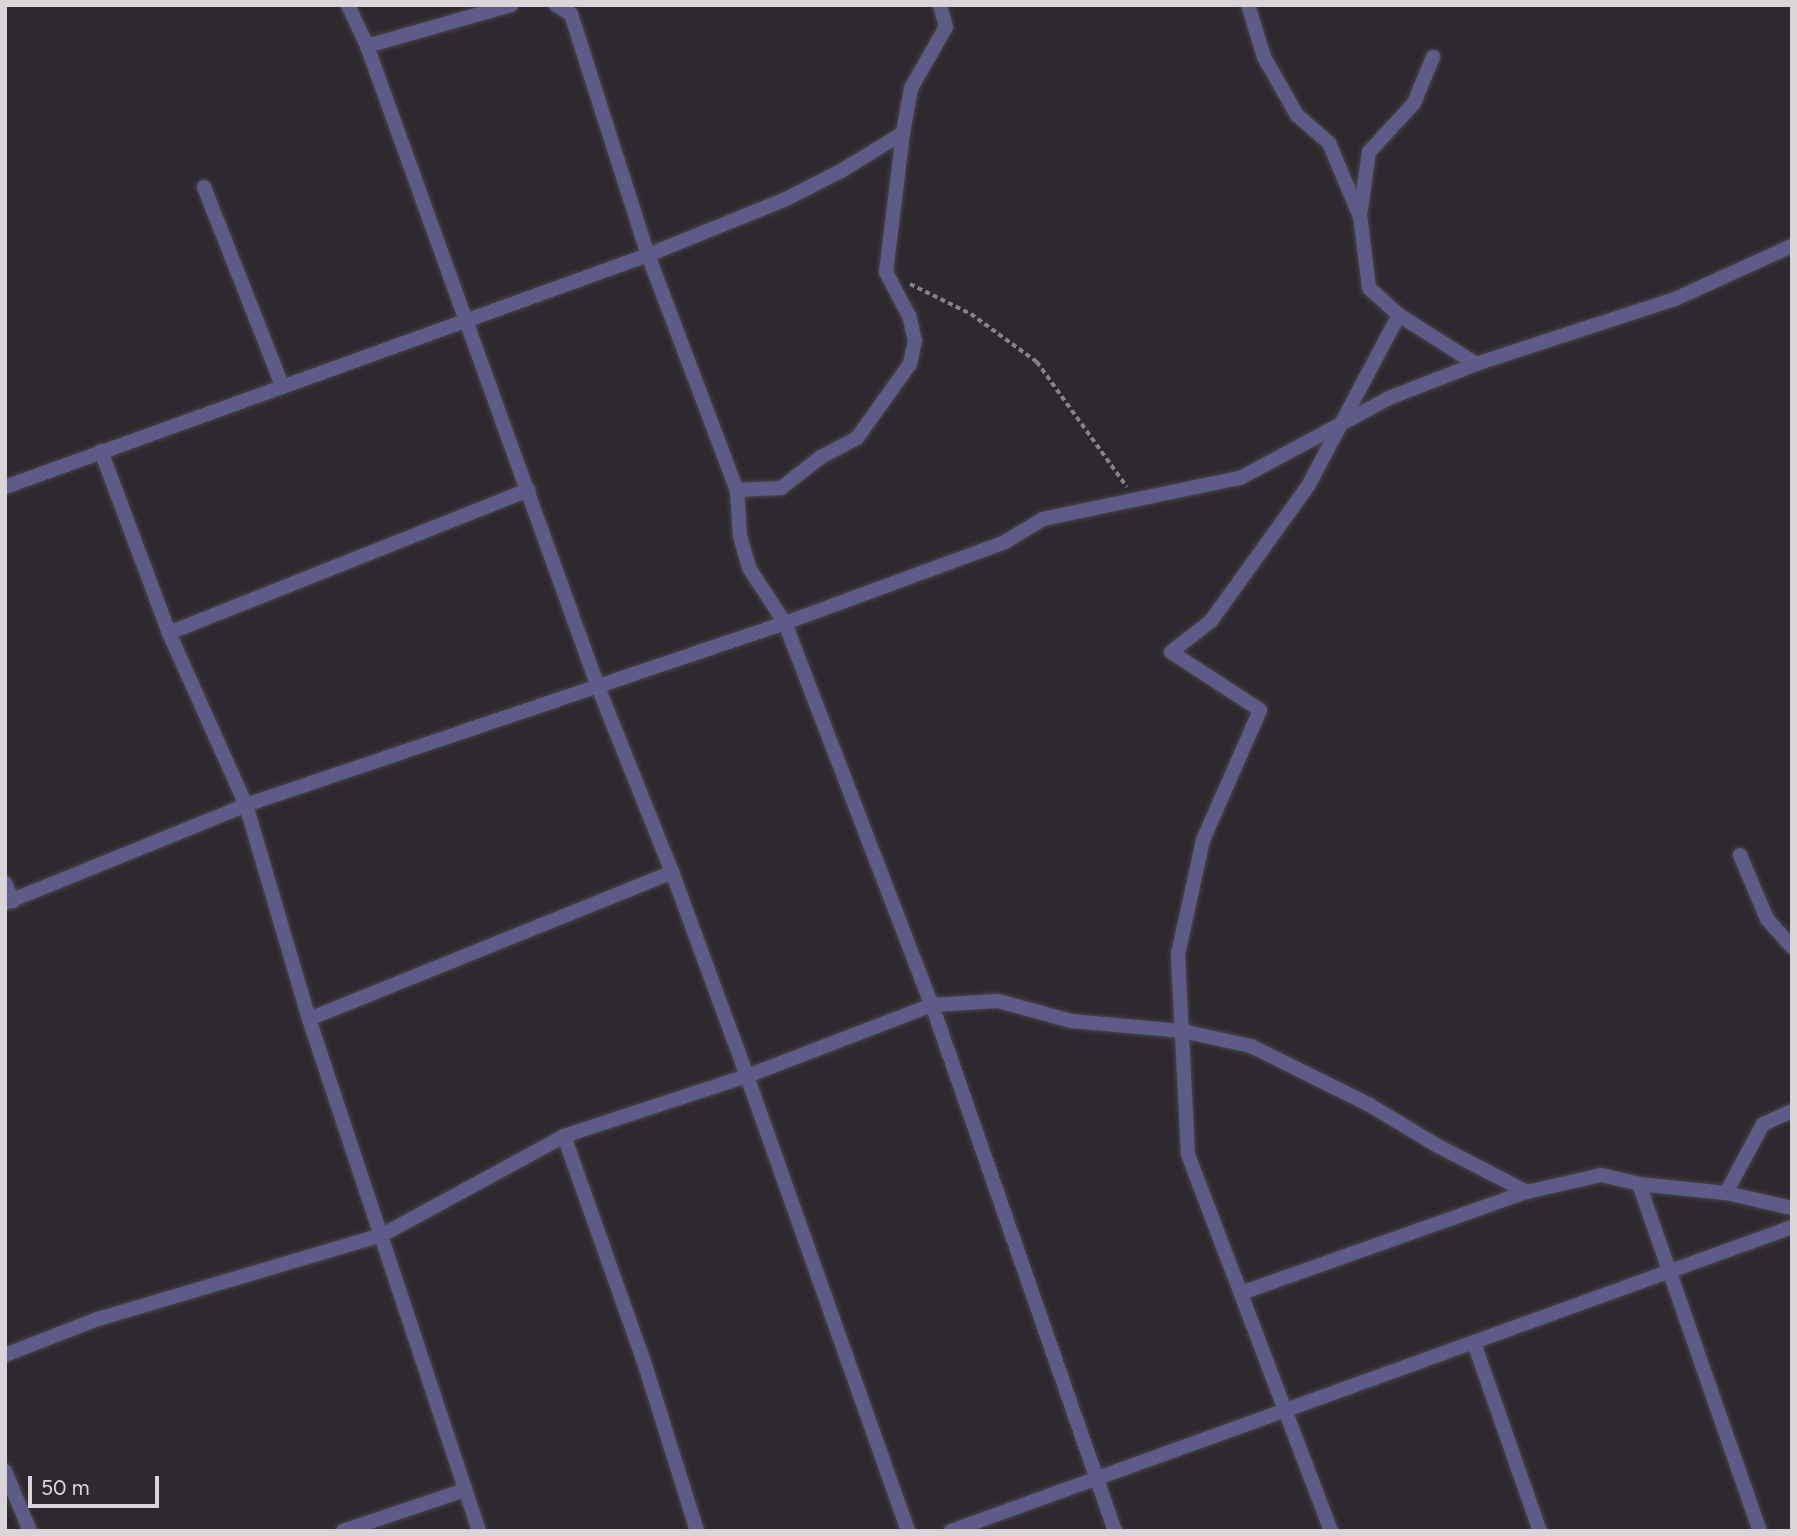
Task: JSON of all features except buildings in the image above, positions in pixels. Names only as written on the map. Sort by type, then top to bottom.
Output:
[{"type":"street","points":[[348,5],[368,46],[463,319],[529,490],[598,687],[672,872],[747,1076],[908,1531]]},
{"type":"street","points":[[368,46],[511,5]]},
{"type":"street","points":[[556,5],[571,14],[648,255],[737,490],[740,536],[749,568],[785,623],[932,1005],[1115,1531]]},
{"type":"street","points":[[737,490],[781,488],[821,457],[857,438],[910,364],[915,341],[909,316],[886,272],[911,88],[946,27],[940,5]]},
{"type":"street","points":[[1248,5],[1264,57],[1297,115],[1329,143],[1360,215]]},
{"type":"street","points":[[1433,57],[1414,103],[1369,152],[1360,215],[1369,288],[1399,316],[1476,364]]},
{"type":"street","points":[[5,487],[463,319],[648,255],[786,199],[841,171],[903,133]]},
{"type":"street","points":[[204,187],[282,385]]},
{"type":"street","points":[[5,883],[9,902],[246,805],[785,623],[1004,542],[1043,519],[1240,478],[1389,398],[1476,364],[1675,299],[1792,246]]},
{"type":"street","points":[[1331,1531],[1188,1154],[1178,954],[1203,840],[1260,710],[1171,652],[1211,621],[1308,486],[1399,316]]},
{"type":"street","points":[[101,451],[169,633],[246,805],[309,1018],[479,1531]]},
{"type":"street","points":[[169,633],[529,490]]},
{"type":"street","points":[[1740,855],[1767,919],[1792,947]]},
{"type":"street","points":[[309,1018],[672,872]]},
{"type":"street","points":[[5,1355],[98,1319],[382,1236],[564,1136],[747,1076],[932,1005],[998,1001],[1071,1021],[1182,1031],[1251,1046],[1368,1104],[1438,1146],[1528,1192]]},
{"type":"street","points":[[1726,1193],[1763,1124],[1792,1111]]},
{"type":"street","points":[[564,1136],[646,1368],[697,1531]]},
{"type":"street","points":[[1241,1293],[1528,1192],[1601,1175],[1639,1184],[1726,1193],[1792,1208]]},
{"type":"street","points":[[1639,1184],[1760,1531]]},
{"type":"street","points":[[951,1531],[1792,1227]]},
{"type":"street","points":[[1474,1343],[1539,1531]]},
{"type":"street","points":[[5,1471],[30,1531]]},
{"type":"street","points":[[343,1531],[465,1490]]},
{"type":"path","points":[[886,272],[971,314],[1037,362],[1119,473],[1134,500]]}]
